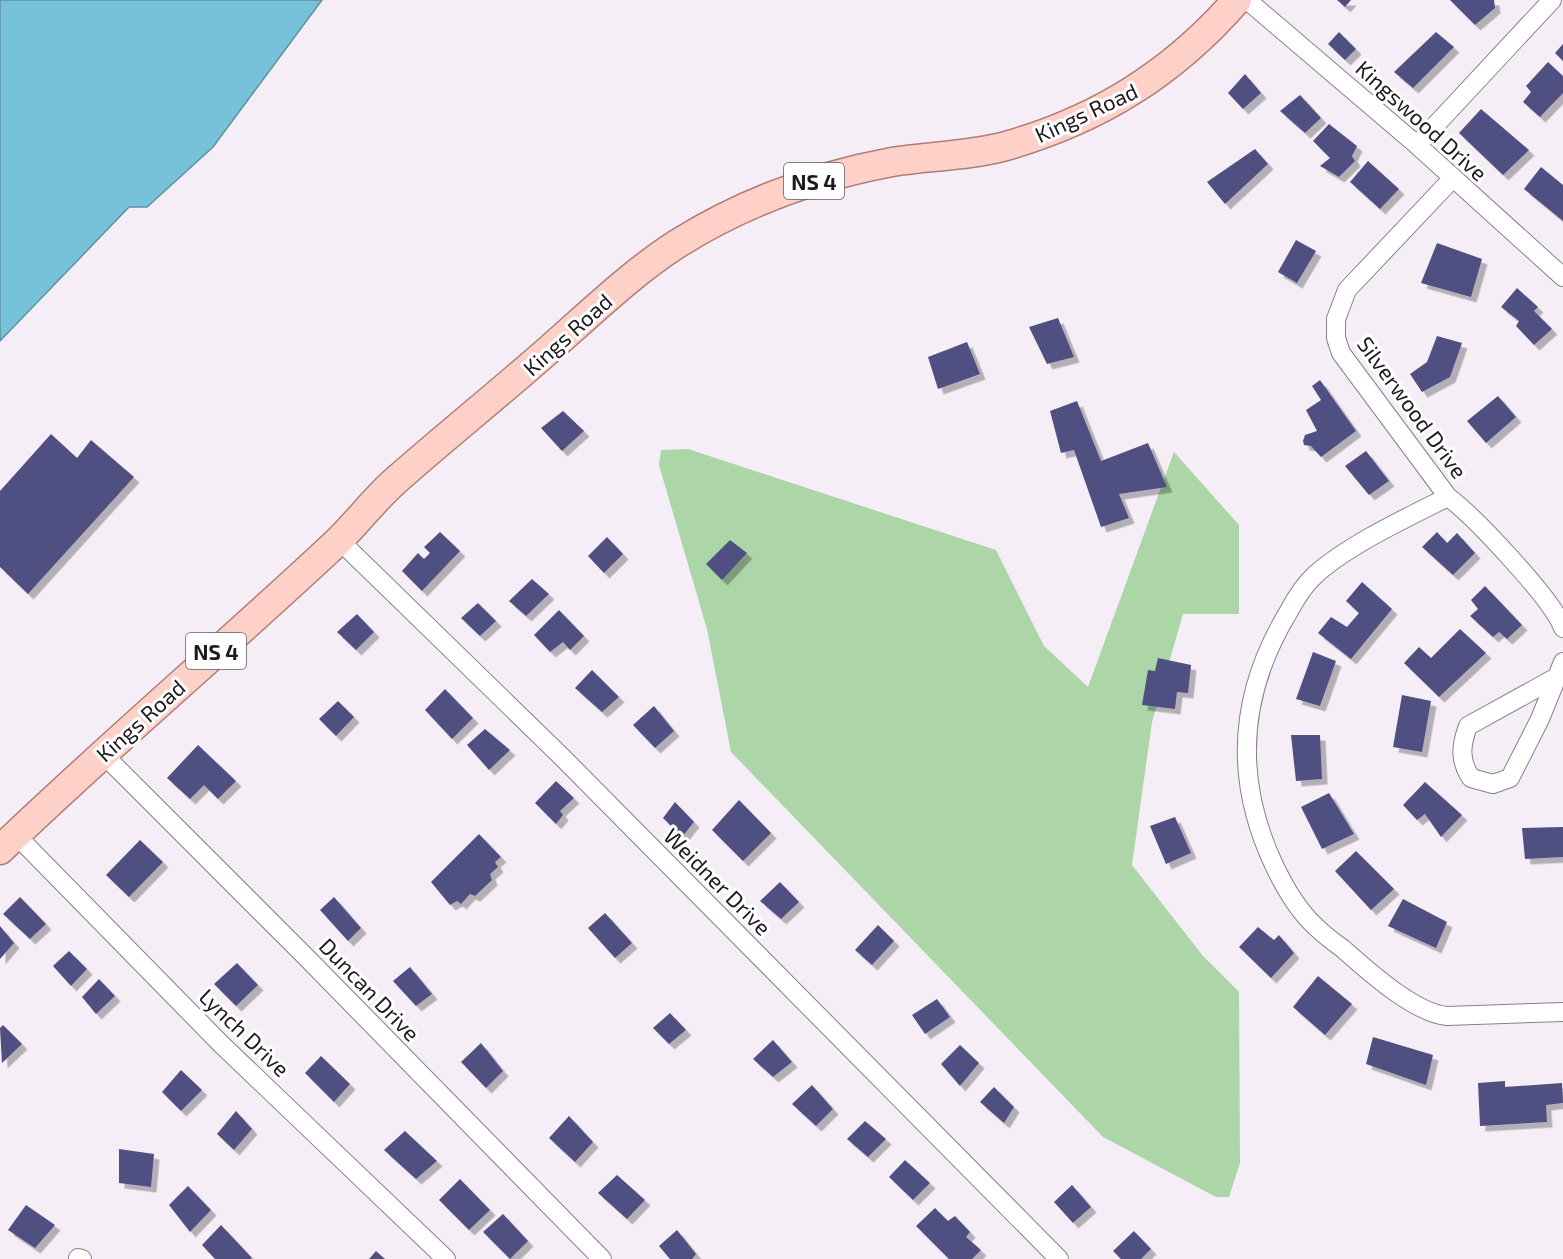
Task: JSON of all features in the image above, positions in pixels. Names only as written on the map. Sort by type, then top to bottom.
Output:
[{"type":"main road","name":"Kings Road","points":[[8,842],[102,753],[339,540],[391,485],[615,290],[676,244],[744,207],[815,181],[892,162],[1001,147],[1072,123],[1139,88],[1161,72],[1207,33],[1237,0]]},
{"type":"street","name":"Kingswood Drive","points":[[1247,0],[1417,145],[1563,277]]},
{"type":"street","points":[[1417,145],[1552,0]]},
{"type":"street","name":"Silverwood Drive","points":[[1452,179],[1347,290],[1337,312],[1336,333],[1341,352],[1358,378],[1448,497],[1464,510],[1544,597],[1563,628]]},
{"type":"street","points":[[1448,497],[1335,559],[1315,575],[1293,603],[1265,653],[1250,706],[1246,742],[1252,805],[1259,831],[1281,879],[1313,925],[1414,1004],[1447,1016],[1563,1012]]},
{"type":"street","name":"Weidner Drive","points":[[339,540],[563,758],[1059,1259]]},
{"type":"street","points":[[1559,670],[1540,719],[1510,778],[1494,784],[1471,778],[1462,764],[1461,756],[1468,726],[1559,670]]},
{"type":"street","name":"Duncan Drive","points":[[102,753],[602,1259]]},
{"type":"street","name":"Lynch Drive","points":[[8,842],[446,1259]]},
{"type":"green space","points":[[688,449],[996,550],[1044,646],[1088,687],[1174,452],[1239,525],[1239,614],[1183,614],[1152,722],[1132,865],[1203,956],[1239,992],[1240,1163],[1229,1197],[1216,1197],[1103,1137],[731,752],[707,629],[659,465],[661,450]]},
{"type":"water","points":[[0,0],[322,0],[213,147],[147,207],[129,207],[0,341]]},
{"type":"building","points":[[1337,0],[1351,0],[1345,7]]},
{"type":"building","points":[[1450,0],[1494,0],[1495,8],[1475,25]]},
{"type":"building","points":[[1339,32],[1356,49],[1345,60],[1328,44]]},
{"type":"building","points":[[1436,32],[1454,47],[1413,88],[1394,72]]},
{"type":"building","points":[[1563,44],[1563,61],[1555,53]]},
{"type":"building","points":[[1548,62],[1563,76],[1563,93],[1540,117],[1523,102],[1531,92],[1526,86]]},
{"type":"building","points":[[1245,74],[1261,93],[1243,109],[1228,93]]},
{"type":"building","points":[[1300,95],[1321,118],[1305,133],[1280,111]]},
{"type":"building","points":[[1481,109],[1529,150],[1503,175],[1459,133]]},
{"type":"building","points":[[1329,124],[1357,146],[1352,156],[1355,161],[1339,177],[1320,166],[1330,158],[1313,141]]},
{"type":"building","points":[[1255,149],[1268,164],[1225,204],[1207,182]]},
{"type":"building","points":[[1368,161],[1399,189],[1380,209],[1350,182]]},
{"type":"building","points":[[1541,167],[1563,185],[1563,221],[1524,189]]},
{"type":"building","points":[[1296,240],[1316,251],[1297,283],[1278,272]]},
{"type":"building","points":[[1437,243],[1482,259],[1471,297],[1421,283]]},
{"type":"building","points":[[1517,288],[1538,307],[1534,311],[1552,329],[1534,345],[1516,326],[1519,321],[1501,307]]},
{"type":"building","points":[[1058,318],[1074,357],[1047,364],[1029,327]]},
{"type":"building","points":[[1437,336],[1462,343],[1450,377],[1422,392],[1410,374],[1427,362]]},
{"type":"building","points":[[967,342],[980,374],[938,389],[928,357]]},
{"type":"building","points":[[1320,380],[1356,431],[1321,457],[1311,446],[1304,445],[1303,441],[1305,435],[1317,431],[1306,410],[1321,400],[1312,386]]},
{"type":"building","points":[[1498,396],[1516,417],[1486,443],[1467,421]]},
{"type":"building","points":[[1077,401],[1101,461],[1148,443],[1167,487],[1119,494],[1129,518],[1101,527],[1074,450],[1061,453],[1050,411]]},
{"type":"building","points":[[563,411],[584,431],[562,451],[541,428]]},
{"type":"building","points":[[51,434],[77,458],[91,440],[134,477],[28,594],[0,567],[0,491]]},
{"type":"building","points":[[1366,451],[1389,481],[1369,495],[1345,466]]},
{"type":"building","points":[[440,532],[460,551],[422,591],[402,571],[418,553],[424,559],[430,553],[424,547]]},
{"type":"building","points":[[1437,532],[1447,543],[1457,533],[1475,553],[1453,575],[1422,547]]},
{"type":"building","points":[[607,537],[623,554],[604,573],[588,556]]},
{"type":"building","points":[[730,540],[747,553],[722,580],[706,564]]},
{"type":"building","points":[[532,579],[549,594],[526,616],[509,601]]},
{"type":"building","points":[[1362,582],[1392,609],[1351,659],[1318,633],[1331,617],[1347,627],[1359,613],[1346,601]]},
{"type":"building","points":[[1485,586],[1522,625],[1507,639],[1499,632],[1493,637],[1470,616],[1478,609],[1471,600]]},
{"type":"building","points":[[478,603],[496,621],[480,636],[461,618]]},
{"type":"building","points":[[559,610],[584,636],[570,650],[563,642],[550,652],[534,635]]},
{"type":"building","points":[[357,614],[374,632],[356,650],[337,632]]},
{"type":"building","points":[[1460,629],[1486,653],[1439,697],[1404,663],[1419,647],[1431,658]]},
{"type":"building","points":[[1313,652],[1336,661],[1320,706],[1296,699]]},
{"type":"building","points":[[1158,658],[1191,665],[1188,693],[1177,692],[1175,709],[1142,705],[1148,670],[1155,671]]},
{"type":"building","points":[[592,670],[619,697],[602,712],[575,688]]},
{"type":"building","points":[[445,689],[473,718],[452,739],[425,710]]},
{"type":"building","points":[[1402,695],[1431,701],[1422,752],[1393,747]]},
{"type":"building","points":[[338,701],[354,717],[336,736],[319,719]]},
{"type":"building","points":[[654,706],[674,731],[655,748],[633,725]]},
{"type":"building","points":[[485,729],[510,750],[489,770],[467,745]]},
{"type":"building","points":[[1291,735],[1320,735],[1322,779],[1296,781]]},
{"type":"building","points":[[198,745],[236,781],[218,799],[204,785],[190,799],[167,778]]},
{"type":"building","points":[[556,781],[574,798],[560,811],[563,815],[556,824],[535,803]]},
{"type":"building","points":[[1425,782],[1462,815],[1441,837],[1425,814],[1417,820],[1403,805]]},
{"type":"building","points":[[1329,793],[1354,834],[1322,849],[1301,807]]},
{"type":"building","points":[[739,800],[771,833],[743,861],[712,830]]},
{"type":"building","points":[[675,802],[694,822],[682,837],[663,818]]},
{"type":"building","points":[[1175,817],[1191,853],[1166,864],[1150,826]]},
{"type":"building","points":[[1563,827],[1563,857],[1525,859],[1522,828]]},
{"type":"building","points":[[479,834],[501,857],[495,862],[498,867],[490,874],[492,880],[475,896],[470,894],[461,904],[457,901],[450,905],[431,882]]},
{"type":"building","points":[[140,840],[163,862],[129,897],[106,875]]},
{"type":"building","points":[[1356,851],[1394,889],[1371,910],[1335,871]]},
{"type":"building","points":[[780,882],[799,902],[781,919],[760,901]]},
{"type":"building","points":[[20,897],[46,924],[30,939],[3,914]]},
{"type":"building","points":[[334,897],[361,928],[348,941],[320,910]]},
{"type":"building","points":[[1403,899],[1447,922],[1436,948],[1388,926]]},
{"type":"building","points":[[605,913],[632,943],[615,958],[588,928]]},
{"type":"building","points":[[878,925],[894,941],[872,965],[855,950]]},
{"type":"building","points":[[0,926],[14,943],[0,959]]},
{"type":"building","points":[[1258,927],[1274,940],[1279,935],[1294,953],[1271,978],[1239,947]]},
{"type":"building","points":[[69,951],[87,969],[71,986],[53,966]]},
{"type":"building","points":[[237,963],[258,985],[236,1006],[214,984]]},
{"type":"building","points":[[410,967],[432,994],[416,1006],[393,981]]},
{"type":"building","points":[[1318,976],[1352,1004],[1325,1035],[1293,1007]]},
{"type":"building","points":[[99,979],[115,996],[96,1014],[82,997]]},
{"type":"building","points":[[937,999],[950,1017],[925,1034],[912,1015]]},
{"type":"building","points":[[670,1013],[686,1030],[669,1044],[653,1028]]},
{"type":"building","points":[[3,1025],[22,1044],[2,1063],[0,1028]]},
{"type":"building","points":[[1373,1037],[1433,1055],[1426,1085],[1366,1064]]},
{"type":"building","points":[[773,1040],[792,1062],[773,1077],[753,1059]]},
{"type":"building","points":[[481,1043],[503,1071],[486,1088],[461,1062]]},
{"type":"building","points":[[960,1045],[979,1063],[960,1086],[941,1064]]},
{"type":"building","points":[[321,1056],[350,1084],[334,1102],[305,1073]]},
{"type":"building","points":[[181,1070],[202,1090],[181,1111],[162,1092]]},
{"type":"building","points":[[1505,1081],[1505,1087],[1562,1083],[1563,1103],[1546,1105],[1547,1122],[1480,1126],[1478,1083]]},
{"type":"building","points":[[812,1085],[833,1109],[816,1126],[792,1104]]},
{"type":"building","points":[[994,1087],[1014,1107],[1004,1123],[980,1102]]},
{"type":"building","points":[[236,1111],[252,1129],[234,1150],[217,1134]]},
{"type":"building","points":[[569,1116],[593,1142],[575,1162],[549,1138]]},
{"type":"building","points":[[865,1121],[886,1139],[868,1157],[847,1139]]},
{"type":"building","points":[[405,1131],[437,1161],[416,1179],[384,1150]]},
{"type":"building","points":[[119,1149],[154,1154],[151,1187],[119,1183]]},
{"type":"building","points":[[905,1160],[930,1183],[913,1200],[889,1177]]},
{"type":"building","points":[[617,1175],[645,1200],[627,1219],[598,1193]]},
{"type":"building","points":[[460,1179],[490,1210],[469,1230],[439,1200]]},
{"type":"building","points":[[1072,1185],[1091,1207],[1073,1223],[1054,1202]]},
{"type":"building","points":[[188,1186],[211,1210],[190,1232],[169,1205]]},
{"type":"building","points":[[26,1205],[55,1225],[35,1248],[8,1230]]},
{"type":"building","points":[[935,1208],[948,1221],[955,1216],[970,1232],[966,1237],[981,1250],[972,1259],[949,1259],[916,1226]]},
{"type":"building","points":[[503,1214],[528,1241],[510,1259],[483,1232]]},
{"type":"building","points":[[221,1225],[252,1258],[215,1259],[202,1245]]},
{"type":"building","points":[[677,1230],[696,1254],[692,1259],[670,1259],[659,1246]]},
{"type":"building","points":[[1134,1231],[1151,1249],[1141,1259],[1121,1259],[1113,1251]]},
{"type":"building","points":[[376,1251],[385,1259],[369,1259]]}]
